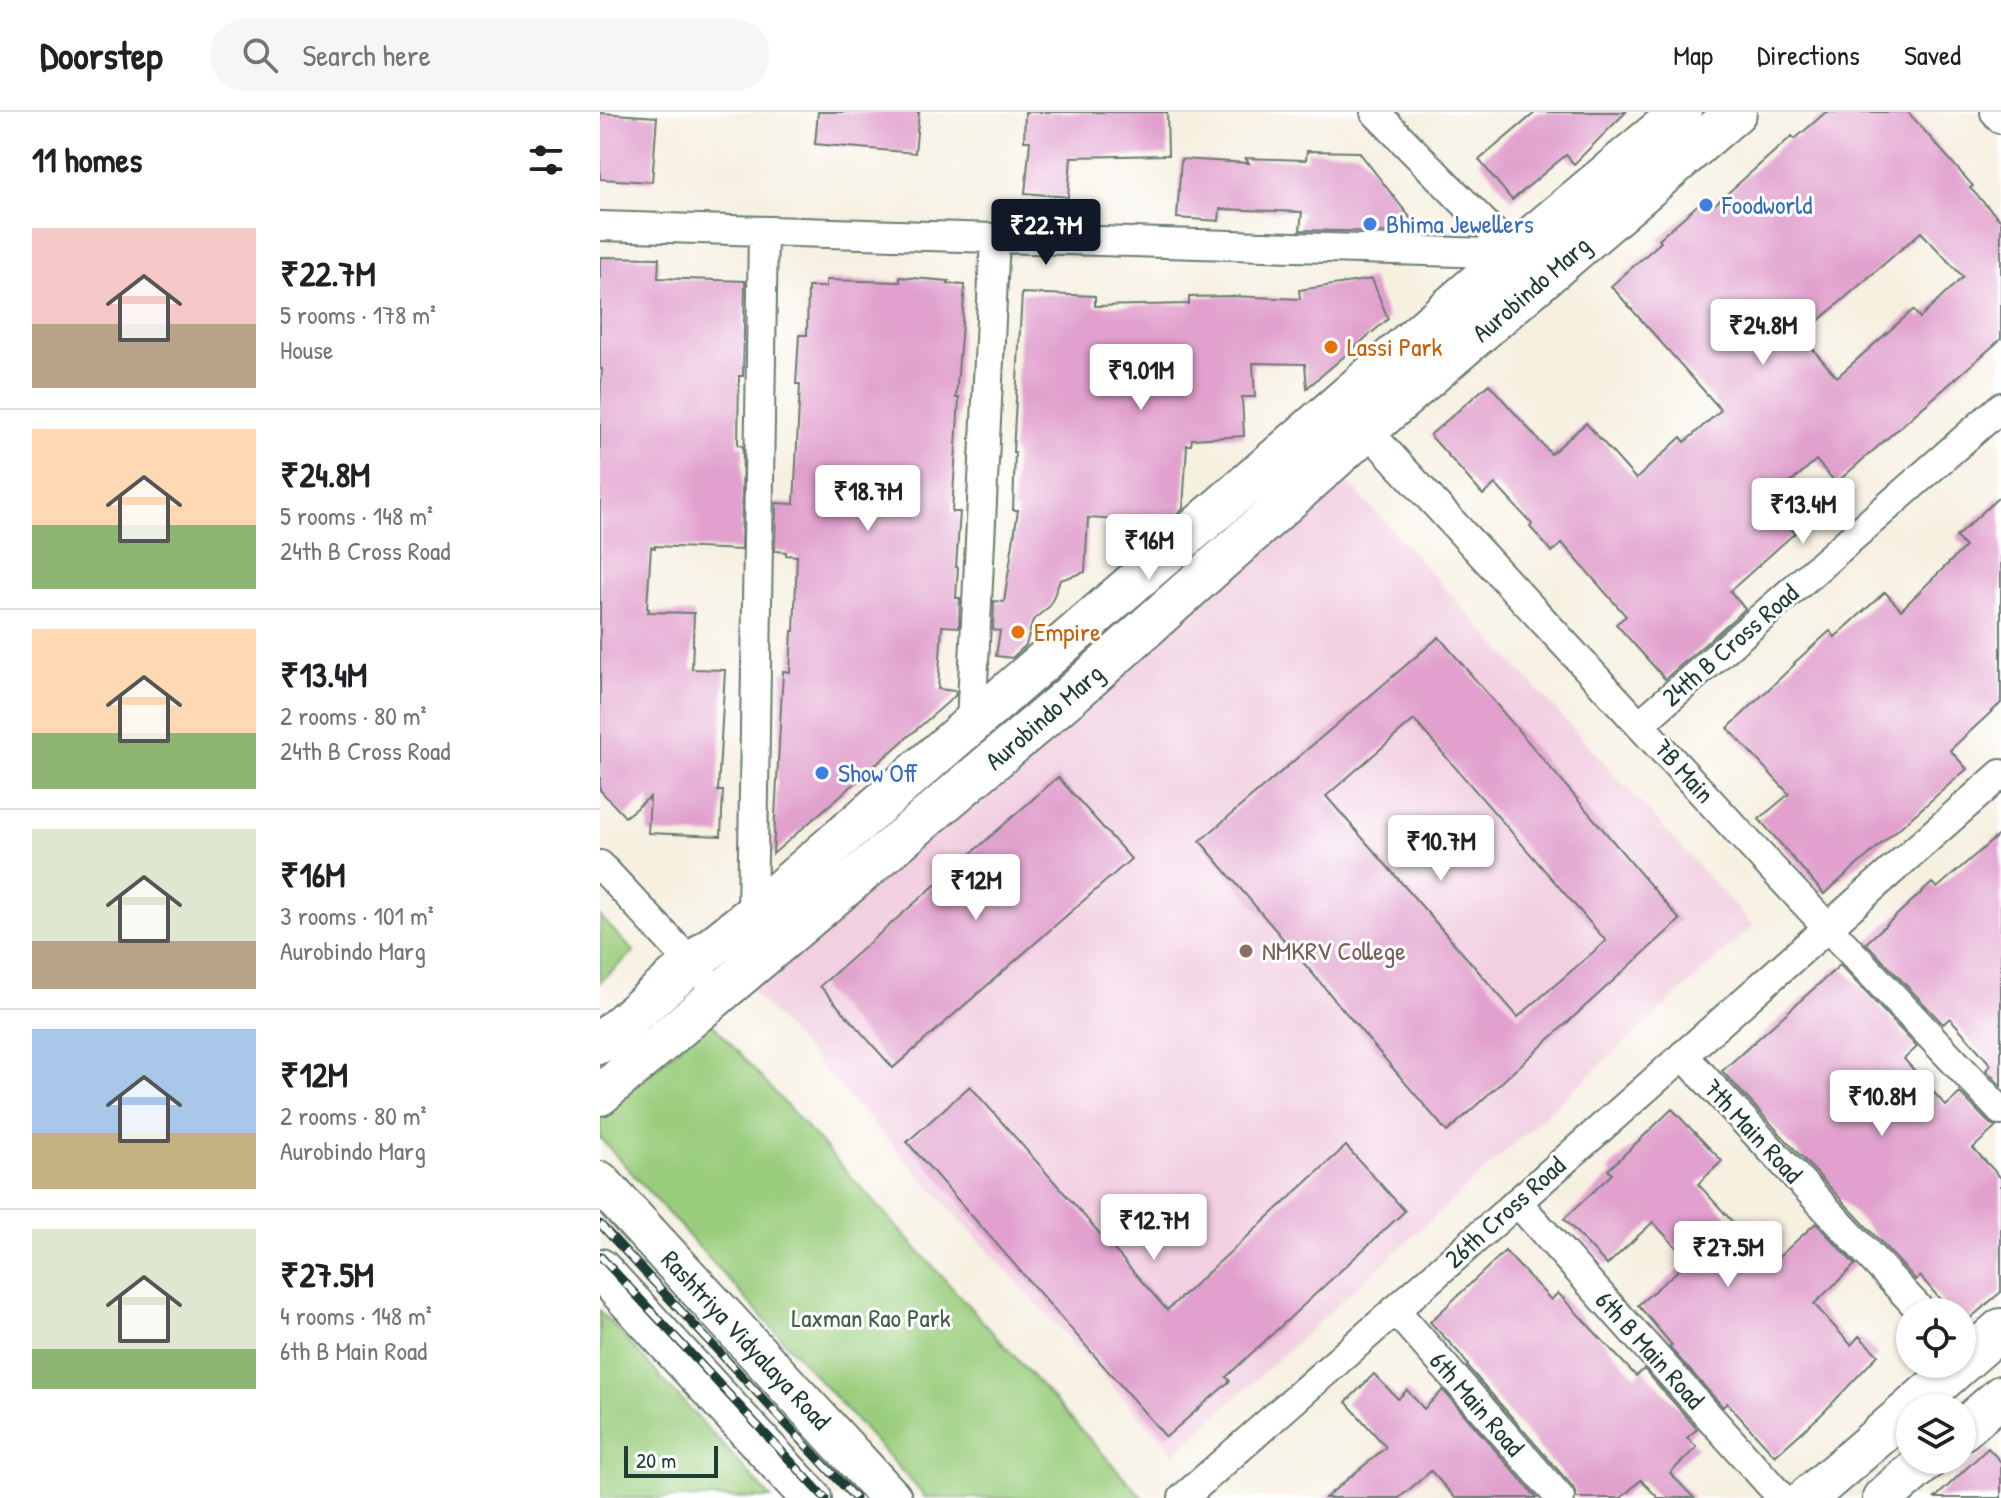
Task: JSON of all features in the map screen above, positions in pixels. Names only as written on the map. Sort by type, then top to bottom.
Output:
[{"type":"street","points":[[1375,112],[1496,235],[1492,262],[1516,302]]},
{"type":"street","name":"Aurobindo Marg","points":[[600,1043],[752,915],[1492,262],[1681,112]]},
{"type":"street","name":"Aurobindo Marg","points":[[600,1095],[1072,694],[1367,430],[1736,112]]},
{"type":"street","points":[[1995,112],[2001,119]]},
{"type":"street","points":[[600,226],[995,239],[1492,262]]},
{"type":"street","points":[[752,915],[763,231]]},
{"type":"street","points":[[971,723],[995,239]]},
{"type":"street","name":"24th B Cross Road","points":[[1640,724],[2001,407]]},
{"type":"street","name":"7B Main","points":[[1367,430],[2001,1111]]},
{"type":"street","name":"26th Cross Road","points":[[1183,1498],[2001,774]]},
{"type":"street","points":[[600,865],[719,994]]},
{"type":"street","name":"7th Main Road","points":[[1683,1055],[1909,1298]]},
{"type":"street","name":"Rashtriya Vidyalaya Road","points":[[600,1182],[891,1498]]},
{"type":"street","name":"6th B Main Road","points":[[1517,1202],[1782,1498]]},
{"type":"street","points":[[600,1269],[811,1498]]},
{"type":"street","name":"6th Main Road","points":[[1395,1310],[1560,1498]]},
{"type":"street","points":[[1976,1349],[2001,1329]]},
{"type":"street","points":[[1925,1394],[1942,1378]]},
{"type":"street","points":[[1976,1419],[2000,1400]]},
{"type":"street","points":[[1807,1498],[1896,1420]]},
{"type":"street","points":[[1884,1498],[1911,1474]]},
{"type":"shaded area","name":"NMKRV College","points":[[1318,449],[1753,926],[1174,1454],[739,977]]},
{"type":"green space","points":[[600,916],[634,952],[600,982]]},
{"type":"green space","name":"Laxman Rao Park","points":[[709,1020],[1143,1498],[926,1498],[600,1138],[600,1119]]},
{"type":"green space","points":[[600,1311],[771,1498],[600,1498]]},
{"type":"building","points":[[818,112],[919,112],[915,153],[815,144]]},
{"type":"building","points":[[1025,112],[1167,112],[1168,155],[1071,157],[1068,197],[1025,193],[1030,141],[1024,141]]},
{"type":"building","points":[[1536,112],[1626,112],[1574,164],[1566,155],[1512,200],[1479,160]]},
{"type":"building","points":[[1826,112],[1908,112],[2001,221],[2001,339],[1836,483],[1816,460],[1768,503],[1795,533],[1730,591],[1745,609],[1665,679],[1616,624],[1626,616],[1562,543],[1552,552],[1530,527],[1532,524],[1495,484],[1483,495],[1430,435],[1489,384],[1551,454],[1586,423],[1636,479],[1681,437],[1685,442],[1721,410],[1611,286],[1703,200],[1711,208],[1792,136],[1795,139]],"holes":[[[1921,232],[1963,277],[1920,318],[1913,310],[1837,377],[1801,336]]]},
{"type":"building","points":[[600,113],[657,117],[652,182],[600,179]]},
{"type":"building","points":[[1307,151],[1359,152],[1422,233],[1300,230],[1302,212],[1220,209],[1219,221],[1177,218],[1181,159],[1249,163],[1245,158],[1306,160]]},
{"type":"building","points":[[600,257],[659,258],[658,278],[745,281],[743,376],[739,376],[738,445],[743,446],[741,550],[651,547],[647,608],[648,612],[694,613],[692,669],[725,670],[718,791],[723,791],[721,836],[648,833],[650,797],[625,817],[600,790]]},
{"type":"building","points":[[900,277],[965,285],[956,398],[959,398],[952,512],[960,512],[956,567],[956,598],[960,598],[959,627],[942,626],[938,689],[956,691],[955,696],[773,854],[783,671],[790,672],[797,556],[775,551],[776,503],[794,504],[800,384],[796,384],[799,335],[807,335],[808,287],[826,287],[826,280],[900,282]]},
{"type":"building","points":[[1372,279],[1388,319],[1307,388],[1305,364],[1253,363],[1255,397],[1242,397],[1244,436],[1192,439],[1191,445],[1187,445],[1183,509],[1167,523],[1088,518],[1085,572],[1060,580],[1050,606],[1033,620],[1026,645],[1012,658],[996,656],[1000,631],[993,630],[994,601],[1004,602],[1018,510],[1013,510],[1013,452],[1022,293],[1095,296],[1095,306],[1189,304],[1189,297],[1300,299],[1299,290]]},
{"type":"building","points":[[2001,495],[2001,703],[1950,750],[1967,769],[1824,894],[1759,819],[1789,794],[1728,728],[1830,631],[1835,637],[1885,592],[1901,610],[1965,547],[1956,537]]},
{"type":"building","points":[[1439,637],[1680,920],[1447,1132],[1200,841]],"holes":[[[1414,720],[1606,941],[1518,1017],[1326,796]]]},
{"type":"building","points":[[1058,777],[1131,859],[893,1068],[820,986]]},
{"type":"building","points":[[2001,833],[2001,1086],[1986,1070],[1991,1065],[1950,1018],[1943,1024],[1866,943],[1932,883],[1937,888]]},
{"type":"building","points":[[1840,965],[1917,1047],[1904,1059],[1946,1106],[1960,1093],[1996,1127],[1973,1148],[2001,1178],[2001,1292],[1976,1313],[1976,1298],[1939,1298],[1920,1276],[1916,1280],[1722,1071]]},
{"type":"building","points":[[970,1086],[1167,1310],[1346,1146],[1405,1211],[1226,1377],[1230,1381],[1166,1437],[907,1142]]},
{"type":"building","points":[[1672,1109],[1722,1161],[1698,1184],[1771,1264],[1816,1223],[1855,1265],[1814,1304],[1851,1345],[1859,1336],[1878,1355],[1822,1414],[1775,1456],[1727,1403],[1723,1407],[1669,1347],[1672,1345],[1638,1305],[1689,1261],[1653,1222],[1607,1265],[1564,1219],[1612,1174],[1608,1170]]},
{"type":"building","points":[[1505,1251],[1551,1300],[1558,1293],[1636,1376],[1644,1369],[1697,1429],[1687,1438],[1697,1447],[1670,1473],[1694,1498],[1658,1498],[1641,1480],[1621,1498],[1577,1498],[1573,1487],[1430,1322]]},
{"type":"building","points":[[1374,1374],[1398,1399],[1407,1390],[1424,1409],[1443,1390],[1537,1498],[1455,1498],[1431,1471],[1399,1498],[1325,1498],[1385,1448],[1346,1402]]},
{"type":"building","points":[[1988,1448],[2001,1462],[2001,1498],[1935,1498],[1960,1474],[1976,1474],[1976,1459]]},
{"type":"railway","points":[[600,1224],[855,1498]]},
{"type":"railway","points":[[600,1256],[825,1498]]},
{"type":"place","name":"Foodworld","points":[[1706,205]]},
{"type":"place","name":"Bhima Jewellers","points":[[1370,224]]},
{"type":"place","name":"Lassi Park","points":[[1331,347]]},
{"type":"place","name":"Empire","points":[[1018,632]]},
{"type":"place","name":"Show Off","points":[[822,773]]},
{"type":"place","name":"NMKRV College","points":[[1246,951]]}]
